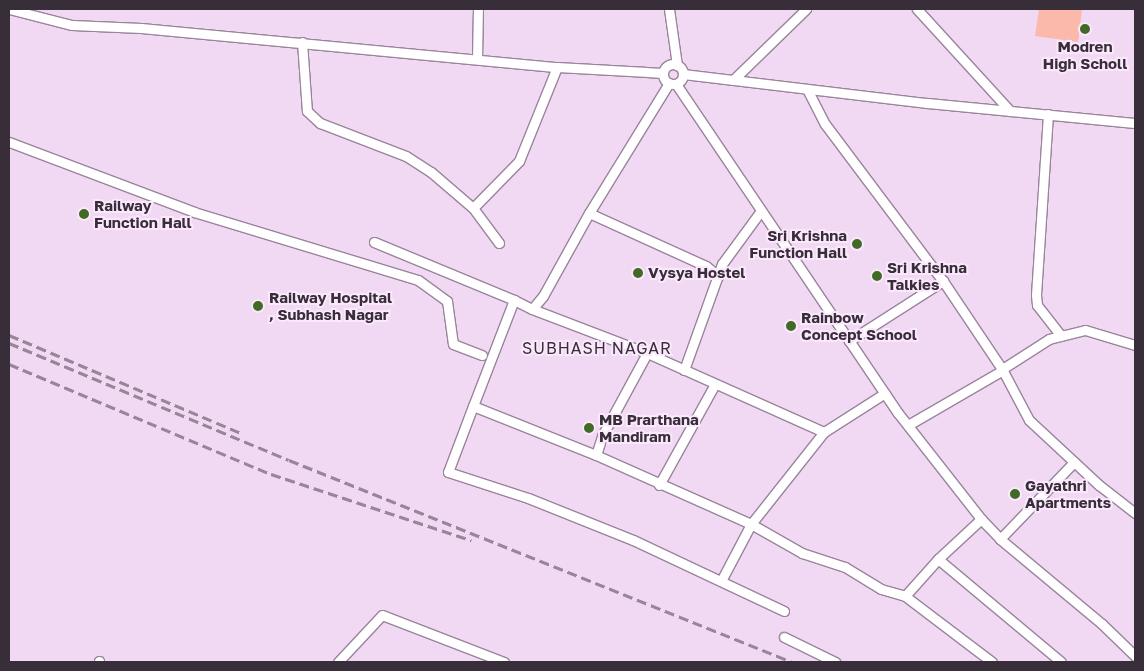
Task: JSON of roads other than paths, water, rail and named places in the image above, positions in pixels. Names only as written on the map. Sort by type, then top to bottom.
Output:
[{"type":"street","points":[[9,9],[72,25],[141,28],[557,67],[663,73],[672,83],[885,393],[981,518],[1000,539],[1102,624],[1135,656]]},
{"type":"street","points":[[477,59],[478,9]]},
{"type":"street","points":[[669,9],[677,65],[683,74]]},
{"type":"street","points":[[733,80],[806,9]]},
{"type":"street","points":[[917,9],[1010,111]]},
{"type":"street","points":[[302,42],[307,111],[320,123],[406,156],[431,172],[473,208],[499,243]]},
{"type":"street","points":[[663,73],[669,65],[677,65]]},
{"type":"street","points":[[473,208],[519,162],[557,67]]},
{"type":"street","points":[[532,309],[543,296],[589,213],[672,83],[683,74],[807,89],[1135,123]]},
{"type":"street","points":[[807,89],[826,124],[943,280],[1002,369],[1028,420],[1074,462],[1135,513]]},
{"type":"street","points":[[1048,114],[1036,295],[1037,305],[1061,336]]},
{"type":"street","points":[[9,142],[194,212],[418,280],[447,301],[453,344],[482,355]]},
{"type":"street","points":[[684,370],[722,264],[760,212]]},
{"type":"street","points":[[589,213],[706,266],[718,276]]},
{"type":"street","points":[[374,242],[532,309],[647,353],[824,432]]},
{"type":"street","points":[[849,341],[943,280]]},
{"type":"street","points":[[514,300],[448,472],[528,498],[633,540],[784,611]]},
{"type":"street","points":[[908,425],[1049,339],[1086,330],[1135,346]]},
{"type":"street","points":[[596,455],[602,436],[647,353]]},
{"type":"street","points":[[659,485],[715,384]]},
{"type":"street","points":[[721,581],[751,524],[824,432],[885,393]]},
{"type":"street","points":[[473,406],[596,455],[659,485],[751,524],[802,553],[846,567],[881,589],[905,596],[992,662]]},
{"type":"street","points":[[1000,539],[1074,462]]},
{"type":"street","points":[[905,596],[938,559],[981,518]]},
{"type":"street","points":[[938,559],[1062,662]]},
{"type":"street","points":[[352,662],[341,659],[382,615],[504,662]]},
{"type":"street","points":[[784,637],[835,662]]},
{"type":"railway","points":[[9,335],[241,433]]},
{"type":"railway","points":[[9,343],[289,460],[792,662]]},
{"type":"railway","points":[[9,364],[271,474],[471,540]]},
{"type":"place","name":"Modren High Scholl","points":[[1085,29]]},
{"type":"place","name":"Railway Function Hall","points":[[84,214]]},
{"type":"place","name":"Sri Krishna Function Hall","points":[[857,244]]},
{"type":"place","name":"Vysya Hostel","points":[[638,273]]},
{"type":"place","name":"Sri Krishna Talkies","points":[[877,276]]},
{"type":"place","name":"Railway Hospital , Subhash Nagar","points":[[258,306]]},
{"type":"place","name":"Rainbow Concept School","points":[[791,326]]},
{"type":"place","name":"MB Prarthana Mandiram","points":[[589,428]]},
{"type":"place","name":"Gayathri Apartments","points":[[1015,494]]},
{"type":"district","name":"SUBHASH NAGAR","points":[[597,348]]}]
